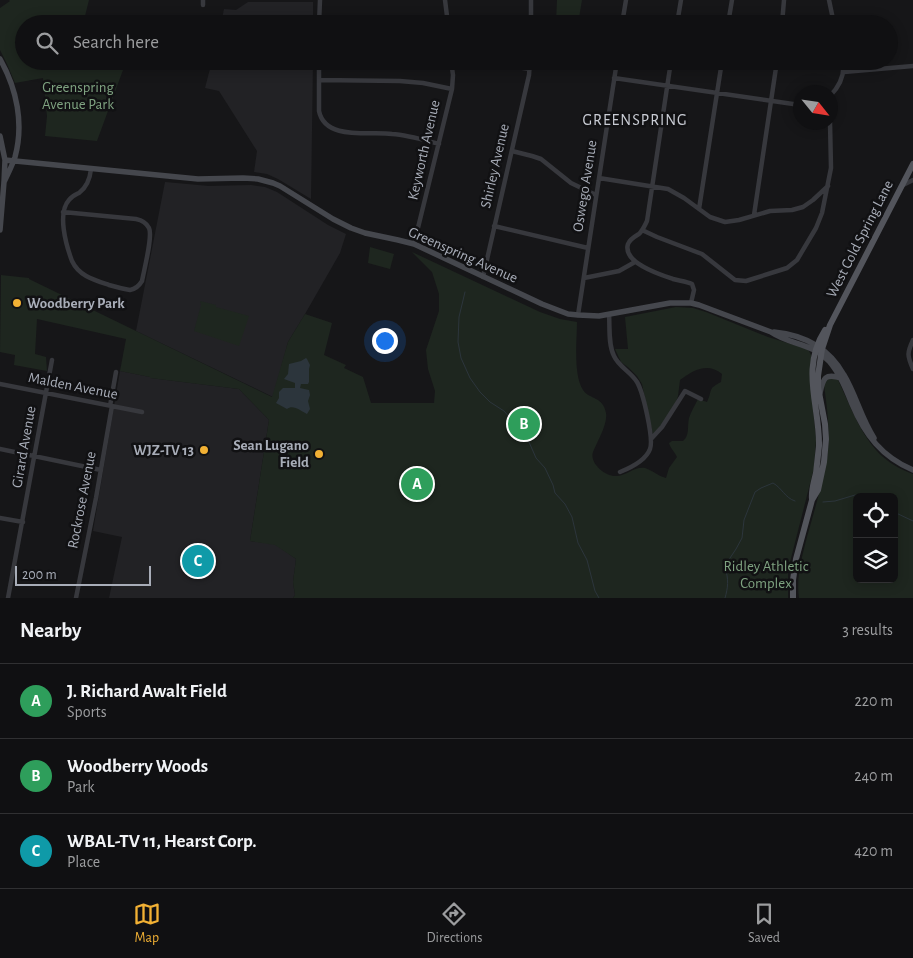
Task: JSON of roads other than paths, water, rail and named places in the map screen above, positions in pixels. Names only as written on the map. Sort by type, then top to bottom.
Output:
[{"type":"main road","points":[[0,59],[12,86],[18,113],[17,140],[13,161],[4,182]]},
{"type":"main road","points":[[0,136],[4,182],[0,230]]},
{"type":"main road","name":"Greenspring Avenue","points":[[2,160],[198,179],[243,178],[265,180],[280,186],[351,228],[414,244],[551,308],[578,315],[599,316],[670,303],[691,303],[819,349],[832,358],[844,374],[869,429],[886,454]]},
{"type":"main road","name":"West Cold Spring Lane","points":[[812,500],[811,492],[818,461],[819,438],[813,396],[813,368],[830,325],[913,164]]},
{"type":"main road","name":"Greenspring Avenue","points":[[819,349],[841,378],[857,415],[876,446],[913,470]]},
{"type":"main road","name":"West Cold Spring Lane","points":[[793,598],[796,559],[812,500],[818,490],[825,453],[825,424],[818,376],[819,349]]},
{"type":"main road","points":[[820,395],[824,379],[830,376],[841,378]]},
{"type":"street","points":[[319,15],[320,0]]},
{"type":"street","points":[[446,0],[447,15]]},
{"type":"street","points":[[531,0],[531,15]]},
{"type":"street","points":[[624,15],[626,0]]},
{"type":"street","points":[[678,15],[680,0]]},
{"type":"street","points":[[730,15],[732,0]]},
{"type":"street","points":[[783,15],[784,0]]},
{"type":"street","points":[[829,0],[832,15]]},
{"type":"street","points":[[898,67],[913,66]]},
{"type":"street","points":[[319,70],[318,112],[324,123],[332,128],[342,132],[393,134],[439,144]]},
{"type":"street","name":"Keyworth Avenue","points":[[414,244],[452,89],[453,70]]},
{"type":"street","name":"Shirley Avenue","points":[[483,277],[530,70]]},
{"type":"street","name":"Oswego Avenue","points":[[578,315],[615,70]]},
{"type":"street","points":[[670,70],[647,221],[642,230],[631,239],[628,245],[628,254],[635,262],[663,275],[692,284],[694,290],[691,303]]},
{"type":"street","points":[[699,209],[721,70]]},
{"type":"street","points":[[754,215],[776,70]]},
{"type":"street","points":[[838,86],[844,72],[867,70]]},
{"type":"street","points":[[614,78],[793,104]]},
{"type":"street","points":[[319,80],[400,81],[423,83],[452,89]]},
{"type":"street","points":[[642,230],[702,254],[735,280],[746,281],[782,270],[797,260],[822,213],[831,159],[830,130]]},
{"type":"street","points":[[512,151],[541,160],[571,183],[596,196]]},
{"type":"street","points":[[63,212],[136,219],[144,222],[150,228],[151,232],[142,281],[137,287],[130,290],[96,281],[80,272],[74,265],[70,255],[63,225],[63,212],[68,200],[87,184],[91,169]]},
{"type":"street","points":[[599,178],[668,189],[710,217],[726,222],[770,211],[792,210],[813,200],[828,185]]},
{"type":"street","points":[[902,185],[913,180]]},
{"type":"street","points":[[494,226],[588,248]]},
{"type":"street","points":[[584,278],[619,271],[635,262]]},
{"type":"street","points":[[609,314],[613,355],[639,385],[651,439],[651,446],[647,454],[620,472]]},
{"type":"street","points":[[913,340],[908,355],[913,368]]},
{"type":"street","name":"Girard Avenue","points":[[8,598],[52,360]]},
{"type":"street","name":"Rockrose Avenue","points":[[76,598],[101,470],[116,372]]},
{"type":"street","name":"Malden Avenue","points":[[0,384],[142,412]]},
{"type":"street","points":[[651,439],[659,431],[685,391],[702,399]]},
{"type":"street","points":[[0,450],[101,470]]},
{"type":"street","points":[[0,518],[23,522]]},
{"type":"waterway","points":[[465,292],[459,317],[458,342],[461,358],[470,378],[480,392],[490,402],[504,411],[520,429],[529,442],[536,458],[545,468],[555,493],[565,504],[572,517],[578,543],[587,560],[595,591],[599,598]]},
{"type":"waterway","points":[[725,598],[728,583],[725,568],[742,538],[744,520],[755,492],[773,483],[795,501]]},
{"type":"waterway","points":[[823,502],[835,501],[853,496]]},
{"type":"waterway","points":[[898,514],[913,521]]},
{"type":"place","name":"Woodberry Park","points":[[17,303]]},
{"type":"place","name":"Woodberry Woods","points":[[524,424]]},
{"type":"place","name":"WJZ-TV 13","points":[[204,450]]},
{"type":"place","name":"Sean Lugano Field","points":[[319,454]]},
{"type":"place","name":"J. Richard Awalt Field","points":[[417,484]]},
{"type":"place","name":"WBAL-TV 11, Hearst Corp.","points":[[198,561]]},
{"type":"district","name":"GREENSPRING","points":[[635,120]]},
{"type":"park label","name":"Greenspring Avenue Park","points":[[78,96]]},
{"type":"park label","name":"Ridley Athletic Complex","points":[[766,574]]}]
